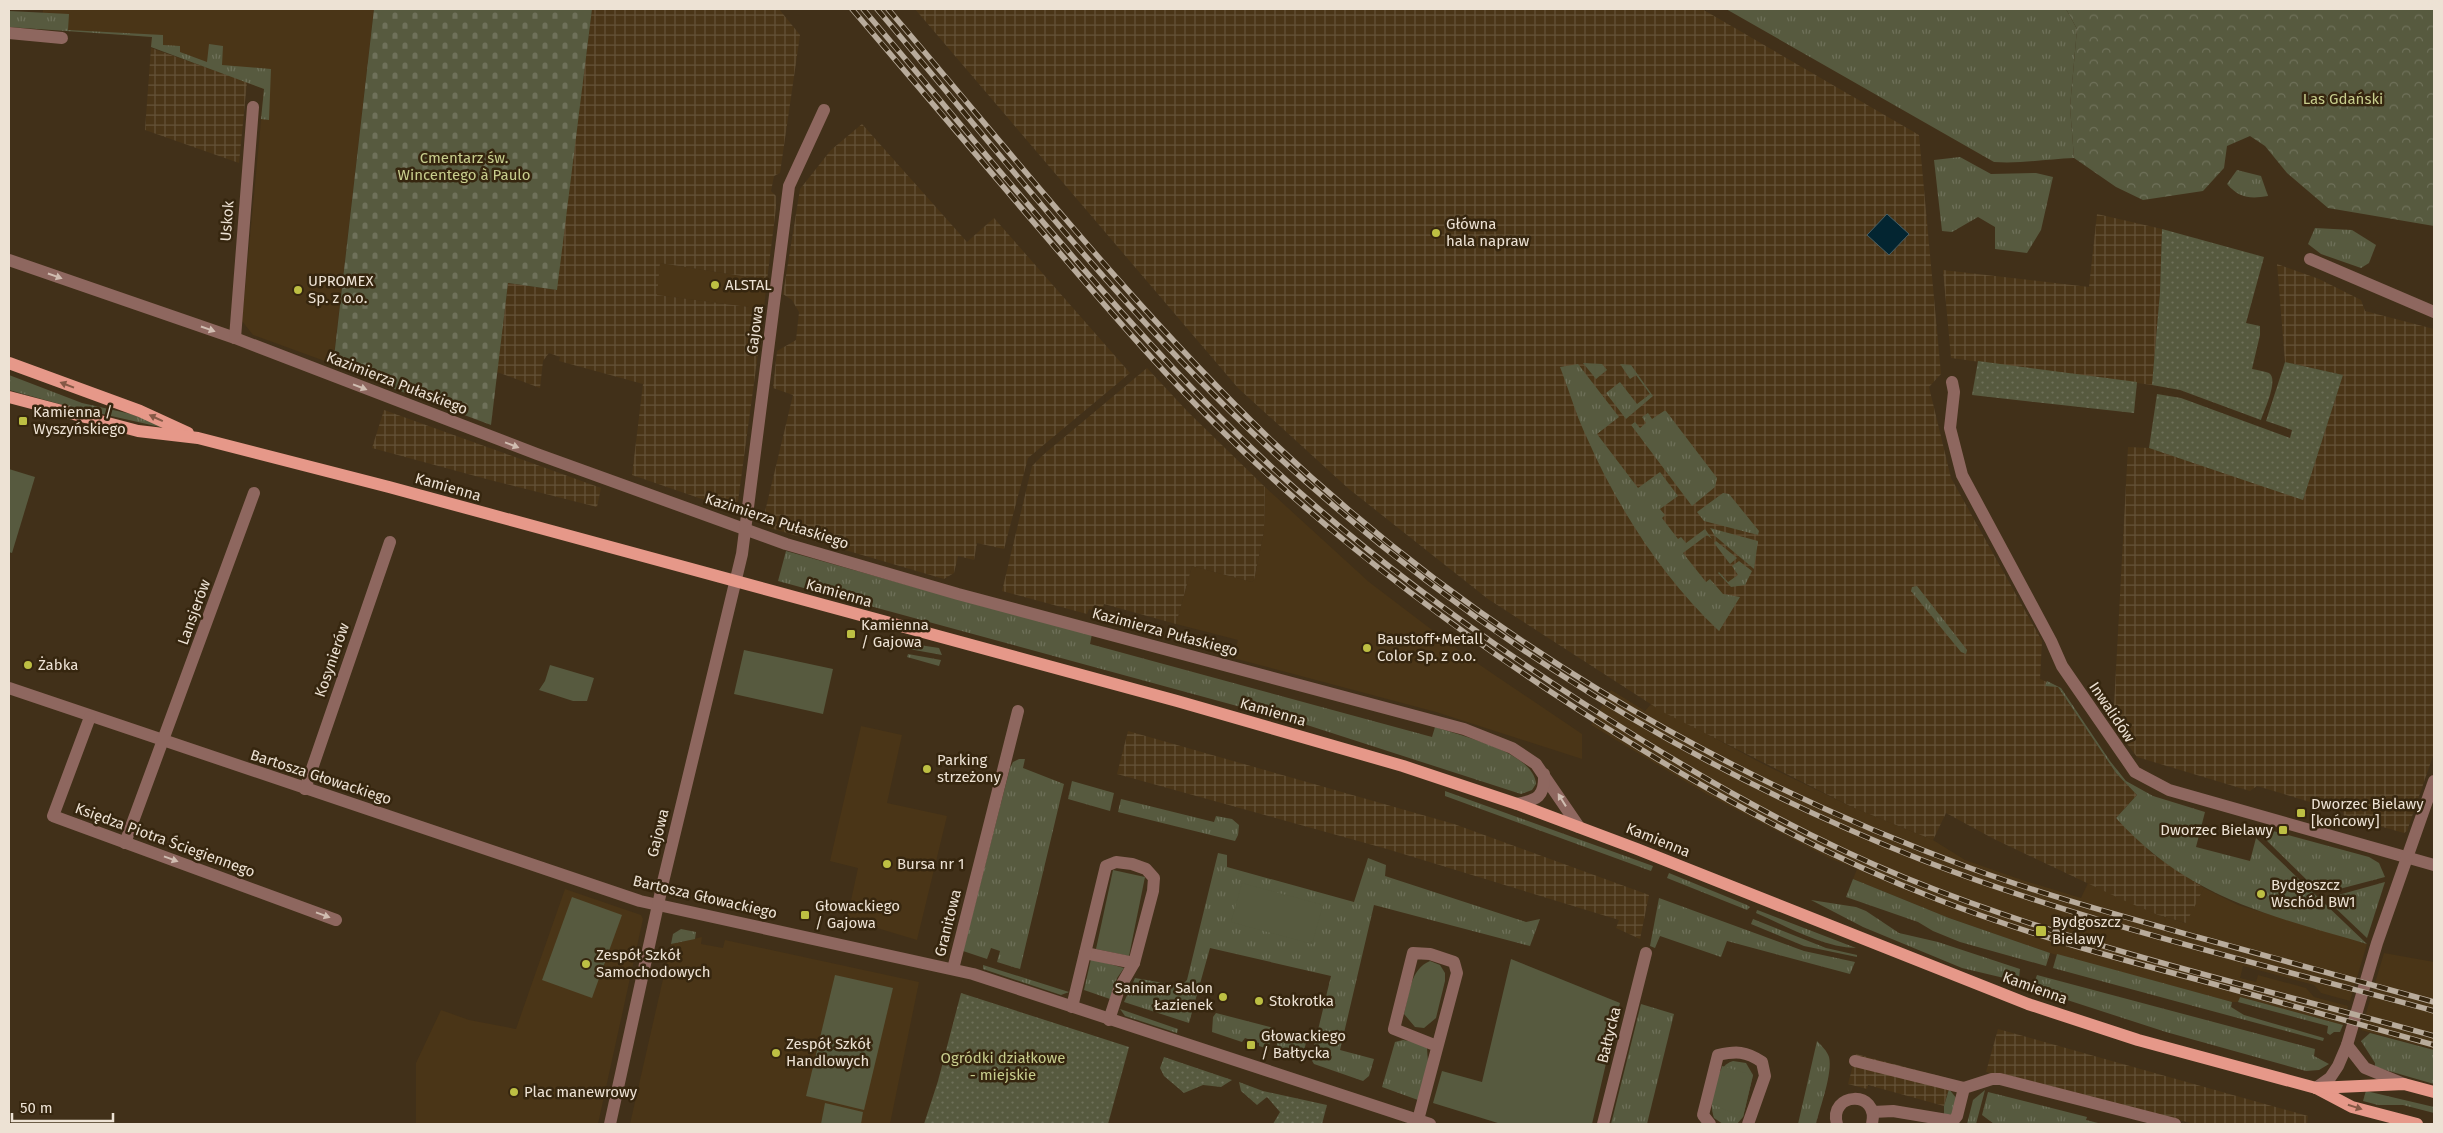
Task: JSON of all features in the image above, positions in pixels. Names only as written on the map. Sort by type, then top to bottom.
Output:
[{"type":"main road","name":"Kamienna","points":[[9,363],[140,411],[198,438]]},
{"type":"main road","name":"Kamienna","points":[[9,397],[138,431],[198,438],[737,581],[1403,766],[1579,826],[2028,1004],[2138,1040],[2316,1088],[2352,1107],[2417,1124]]},
{"type":"main road","name":"Kamienna","points":[[2316,1088],[2404,1084],[2434,1092]]},
{"type":"street","points":[[9,34],[62,38]]},
{"type":"street","name":"Uskok","points":[[234,338],[253,107]]},
{"type":"street","name":"Gajowa","points":[[610,1124],[658,904],[737,581],[746,530],[789,186],[824,110]]},
{"type":"street","name":"Kazimierza Pułaskiego","points":[[9,260],[234,338],[537,454],[786,544],[958,594],[1464,729],[1524,755],[1544,774],[1579,826]]},
{"type":"street","points":[[2310,260],[2434,312]]},
{"type":"street","name":"Inwalidów","points":[[1952,382],[1954,392],[1950,428],[1962,474],[2051,641],[2062,666],[2135,772],[2170,790],[2434,865]]},
{"type":"street","name":"Lansjerów","points":[[124,843],[164,742],[254,493]]},
{"type":"street","name":"Kosynierów","points":[[305,789],[390,542]]},
{"type":"street","name":"Bartosza Głowackiego","points":[[9,688],[164,742],[640,901],[953,969],[1424,1122]]},
{"type":"street","name":"Granitowa","points":[[953,969],[1018,711]]},
{"type":"street","name":"Księdza Piotra Ściegiennego","points":[[90,717],[54,816],[336,920]]},
{"type":"street","points":[[1516,804],[1529,801],[1542,794],[1544,774]]},
{"type":"street","points":[[2316,1088],[2334,1072],[2347,1045],[2377,943],[2434,781]]},
{"type":"street","points":[[1072,1007],[1106,866],[1116,862],[1132,864],[1146,869],[1154,878],[1153,891],[1134,963],[1119,989],[1109,1020]]},
{"type":"street","points":[[1085,953],[1134,963]]},
{"type":"street","points":[[1424,1122],[1437,1046],[1457,973],[1454,962],[1430,954],[1413,953],[1394,1029],[1437,1046]]},
{"type":"street","name":"Bałtycka","points":[[1603,1124],[1646,953]]},
{"type":"street","points":[[2347,1045],[2365,1068],[2404,1084]]},
{"type":"street","points":[[1710,1124],[1703,1115],[1718,1055],[1733,1051],[1744,1052],[1762,1062],[1765,1076],[1748,1124]]},
{"type":"street","points":[[1855,1061],[1964,1088],[2000,1078],[2176,1124]]},
{"type":"street","points":[[1837,1124],[1837,1109],[1847,1100],[1856,1098],[1865,1102],[1873,1118],[1894,1111],[1948,1123],[1956,1119],[1964,1088]]},
{"type":"shaded area","points":[[43,9],[374,9],[333,364],[253,335],[242,321],[264,89],[151,47],[152,37],[42,29]]},
{"type":"shaded area","points":[[592,9],[779,9],[800,35],[780,173],[774,176],[771,191],[776,196],[776,208],[767,280],[660,263],[657,295],[764,309],[738,501],[731,509],[632,475],[643,384],[559,361],[560,357],[549,353],[543,361],[540,388],[497,372],[508,283],[556,290]]},
{"type":"shaded area","points":[[915,9],[1702,9],[1919,135],[1941,374],[1929,387],[1951,478],[2042,641],[2040,679],[2058,687],[2116,773],[2137,795],[2116,818],[2153,854],[2204,888],[2186,923],[2158,915],[2123,900],[1994,839],[1946,813],[1933,840],[1852,807],[1663,712],[1488,599],[1349,489],[1238,388]]},
{"type":"shaded area","points":[[151,48],[247,82],[239,163],[145,130]]},
{"type":"shaded area","points":[[862,124],[967,242],[994,218],[1130,373],[1028,458],[1004,549],[977,543],[974,560],[958,556],[954,573],[944,579],[770,528],[763,520],[793,395],[773,388],[777,351],[796,340],[799,312],[792,300],[783,294],[800,189],[831,150]]},
{"type":"shaded area","points":[[2097,214],[2162,229],[2160,292],[2152,385],[1951,358],[1943,270],[2089,287]]},
{"type":"shaded area","points":[[660,263],[767,280],[764,309],[656,295]]},
{"type":"shaded area","points":[[2277,264],[2319,279],[2361,300],[2365,311],[2434,329],[2434,753],[2407,831],[2404,833],[2344,816],[2343,812],[2257,786],[2250,791],[2137,757],[2113,725],[2128,447],[2149,448],[2303,499],[2343,375],[2285,362]]},
{"type":"shaded area","points":[[1147,368],[1188,412],[1265,487],[1264,531],[1254,580],[1252,582],[1192,566],[1176,624],[1104,604],[1101,613],[1089,609],[1087,614],[1002,591],[1032,466]]},
{"type":"shaded area","points":[[384,410],[601,488],[597,507],[372,448]]},
{"type":"shaded area","points":[[1265,487],[1369,582],[1465,655],[1582,734],[1582,759],[1436,712],[1233,658],[1238,640],[1176,624],[1192,566],[1252,582],[1254,580],[1264,531]]},
{"type":"shaded area","points":[[1611,690],[1645,711],[1651,704],[1763,764],[1852,807],[1933,840],[1965,860],[2022,880],[2081,898],[2088,883],[2158,915],[2185,923],[2204,888],[2238,905],[2367,944],[2350,1001],[2321,993],[2314,985],[2243,966],[2240,978],[2256,982],[2258,975],[2306,988],[2314,997],[2348,1006],[2343,1025],[2240,997],[2238,1002],[2232,1002],[2053,954],[1949,918],[1853,879],[1857,869],[1829,858],[1708,795],[1591,725]]},
{"type":"shaded area","points":[[861,726],[902,735],[887,803],[947,816],[917,940],[847,919],[858,868],[830,861]]},
{"type":"shaded area","points":[[1128,731],[1454,824],[1649,895],[1640,939],[1616,928],[1619,920],[1387,849],[1117,774]]},
{"type":"shaded area","name":"Zespół Szkół Samochodowych","points":[[565,889],[641,915],[643,919],[598,1124],[416,1124],[416,1063],[441,1010],[469,1020],[516,1029]]},
{"type":"shaded area","name":"Zespół Szkół Handlowych","points":[[702,937],[701,944],[723,948],[725,940],[919,982],[890,1124],[630,1124],[671,944]]},
{"type":"shaded area","points":[[2384,953],[2434,962],[2434,1049],[2361,1030]]},
{"type":"shaded area","points":[[1998,1029],[2308,1116],[2307,1124],[2195,1124],[1986,1072]]},
{"type":"shaded area","points":[[1856,1054],[1951,1079],[1944,1106],[1868,1085],[1867,1089],[1848,1084]]},
{"type":"green space","name":"Cmentarz św. Wincentego à Paulo","points":[[374,9],[592,9],[557,290],[508,283],[491,425],[333,366]]},
{"type":"green space","points":[[1726,9],[2066,9],[2077,29],[2070,107],[2074,158],[1994,162]]},
{"type":"green space","name":"Las Gdański","points":[[2066,9],[2434,9],[2434,226],[2328,208],[2287,173],[2265,146],[2250,136],[2227,146],[2224,168],[2203,191],[2143,200],[2116,187],[2074,158],[2070,107],[2077,29]]},
{"type":"green space","points":[[9,11],[69,14],[68,30],[163,35],[163,45],[180,46],[180,52],[207,62],[209,44],[223,46],[222,65],[271,69],[269,120],[261,119],[264,89],[151,47],[152,37],[9,27]]},
{"type":"green space","points":[[1960,157],[1991,174],[2036,173],[2053,177],[2041,230],[2027,253],[1995,249],[1995,227],[1978,217],[1952,232],[1942,231],[1934,160]]},
{"type":"green space","points":[[2237,170],[2261,176],[2268,196],[2245,196],[2231,189],[2227,184]]},
{"type":"green space","points":[[2315,228],[2352,230],[2376,245],[2369,263],[2361,268],[2321,254],[2308,244]]},
{"type":"green space","points":[[2162,229],[2264,257],[2246,323],[2260,326],[2260,335],[2252,369],[2269,373],[2272,376],[2272,388],[2261,420],[2180,390],[2152,385],[2160,292]]},
{"type":"green space","points":[[1978,361],[2137,382],[2134,413],[1972,395]]},
{"type":"green space","points":[[2285,362],[2343,375],[2303,500],[2149,448],[2157,394],[2181,398],[2290,438],[2292,430],[2266,421]]},
{"type":"green space","points":[[1583,363],[1602,364],[1607,370],[1596,379]]},
{"type":"green space","points":[[1578,364],[1619,417],[1597,434],[1638,488],[1660,472],[1678,496],[1660,509],[1665,515],[1662,518],[1678,539],[1681,537],[1686,543],[1705,529],[1712,539],[1707,535],[1683,553],[1706,582],[1710,579],[1723,594],[1740,597],[1719,631],[1679,588],[1661,565],[1628,516],[1599,465],[1583,429],[1560,367]]},
{"type":"green space","points":[[1620,364],[1631,365],[1653,396],[1626,419],[1606,393],[1620,382],[1637,404],[1650,394],[1636,375],[1630,379]]},
{"type":"green space","points":[[9,375],[82,403],[131,414],[160,425],[160,427],[67,406],[9,390]]},
{"type":"green space","points":[[1666,411],[1717,478],[1715,487],[1692,506],[1631,425],[1635,422],[1640,428],[1646,423],[1642,417],[1648,413],[1652,419]]},
{"type":"green space","points":[[9,469],[35,477],[12,553],[9,552]]},
{"type":"green space","points":[[1723,493],[1729,494],[1759,531],[1758,535],[1704,521],[1697,512]]},
{"type":"green space","points":[[1710,528],[1758,541],[1754,569],[1715,536]]},
{"type":"green space","points":[[1716,541],[1737,558],[1730,564],[1714,543]]},
{"type":"green space","points":[[786,551],[982,606],[1092,634],[1090,644],[1432,737],[1435,727],[1461,735],[1510,754],[1523,763],[1532,773],[1536,784],[1532,790],[1521,794],[1307,725],[778,581]]},
{"type":"green space","points":[[1739,561],[1752,571],[1745,585],[1731,587],[1718,573],[1728,582],[1738,575],[1732,566]]},
{"type":"green space","points":[[1917,586],[1967,650],[1966,654],[1961,652],[1911,591],[1912,587]]},
{"type":"green space","points":[[913,644],[939,648],[942,655],[909,649]]},
{"type":"green space","points":[[744,650],[833,669],[823,714],[734,694]]},
{"type":"green space","points":[[908,654],[941,660],[939,666],[907,657]]},
{"type":"green space","points":[[550,665],[594,678],[587,701],[573,701],[539,690],[545,681]]},
{"type":"green space","points":[[2047,681],[2061,688],[2110,761],[2126,781],[2153,796],[2205,812],[2196,847],[2250,861],[2256,838],[2367,944],[2297,923],[2232,900],[2201,885],[2172,867],[2143,845],[2116,818],[2137,795],[2116,773],[2058,687],[2045,686]]},
{"type":"green space","points":[[1025,759],[1023,768],[1064,784],[1020,969],[997,962],[1000,951],[991,948],[987,959],[963,951],[1010,768],[1013,762]]},
{"type":"green space","points":[[1072,781],[1114,793],[1110,811],[1068,799]]},
{"type":"green space","points":[[1445,791],[1653,866],[1651,871],[1445,796]]},
{"type":"green space","points":[[1121,799],[1214,822],[1216,816],[1232,819],[1239,825],[1238,835],[1235,841],[1118,812]]},
{"type":"green space","points":[[2258,827],[2369,857],[2379,863],[2385,877],[2328,892],[2317,890],[2257,831]]},
{"type":"green space","points":[[1218,853],[1227,855],[1227,867],[1354,902],[1368,858],[1386,865],[1385,876],[1526,922],[1540,919],[1530,946],[1374,905],[1340,1050],[1374,1059],[1369,1076],[1363,1081],[1314,1064],[1311,1059],[1331,976],[1210,948],[1189,1023],[1124,1002],[1135,978],[1181,986],[1187,980]]},
{"type":"green space","points":[[1113,870],[1145,877],[1129,956],[1096,949]]},
{"type":"green space","points":[[1669,873],[1750,907],[1747,910],[1667,878]]},
{"type":"green space","points":[[1853,879],[1949,918],[2050,953],[2046,966],[1960,942],[1933,931],[1918,922],[1846,897]]},
{"type":"green space","points":[[2385,882],[2367,938],[2328,901],[2331,897]]},
{"type":"green space","points":[[1242,883],[1323,905],[1312,944],[1231,922]]},
{"type":"green space","points":[[572,897],[622,915],[592,998],[542,980]]},
{"type":"green space","points":[[1659,898],[1804,951],[1855,962],[1850,974],[1727,941],[1721,957],[1660,936],[1655,948],[1650,946]]},
{"type":"green space","points":[[1811,900],[1856,907],[1866,911],[1899,933],[1938,942],[2020,969],[2019,978],[2006,974],[2004,978],[1962,968],[1863,927]]},
{"type":"green space","points":[[1757,910],[1856,948],[1843,947],[1817,940],[1756,913]]},
{"type":"green space","points":[[1753,919],[1826,948],[1857,955],[1857,957],[1804,946],[1751,924]]},
{"type":"green space","points":[[681,929],[696,932],[695,939],[671,944],[673,934]]},
{"type":"green space","points":[[2057,954],[2232,1002],[2231,1007],[2244,1015],[2324,1038],[2323,1041],[2053,968]]},
{"type":"green space","points":[[1091,959],[1124,968],[1117,978],[1110,999],[1084,990]]},
{"type":"green space","points":[[1511,959],[1620,1003],[1592,1124],[1501,1124],[1433,1103],[1442,1071],[1482,1082]]},
{"type":"green space","points":[[1430,961],[1440,965],[1445,973],[1445,981],[1436,1018],[1424,1028],[1415,1027],[1404,1014],[1407,999],[1414,976],[1423,965]]},
{"type":"green space","points":[[983,965],[1069,992],[1061,995],[983,969]]},
{"type":"green space","points":[[835,975],[893,988],[864,1110],[806,1096]]},
{"type":"green space","points":[[2037,975],[2315,1049],[2314,1056],[2329,1064],[2319,1070],[2306,1071],[2166,1032],[2061,998],[2062,994],[2034,983]]},
{"type":"green space","name":"Ogródki działkowe - miejskie","points":[[961,993],[1129,1047],[1108,1124],[924,1124],[938,1081]]},
{"type":"green space","points":[[2240,997],[2343,1025],[2340,1032],[2334,1032],[2330,1035],[2327,1033],[2328,1026],[2238,1002]]},
{"type":"green space","points":[[1641,1004],[1674,1014],[1647,1124],[1611,1124]]},
{"type":"green space","points":[[1120,1009],[1178,1029],[1177,1033],[1125,1016]]},
{"type":"green space","points":[[1216,1013],[1274,1028],[1268,1049],[1259,1046],[1259,1043],[1245,1038],[1242,1042],[1212,1032],[1213,1017]]},
{"type":"green space","points":[[1281,1031],[1307,1038],[1302,1060],[1291,1057],[1292,1053],[1285,1051],[1283,1054],[1275,1051]]},
{"type":"green space","points":[[2370,1033],[2434,1050],[2434,1084],[2375,1067],[2375,1063],[2361,1041]]},
{"type":"green space","points":[[1403,1040],[1414,1042],[1427,1048],[1428,1063],[1418,1100],[1382,1087],[1395,1042]]},
{"type":"green space","points":[[1817,1041],[1829,1057],[1828,1081],[1816,1124],[1798,1124]]},
{"type":"green space","points":[[1164,1057],[1232,1080],[1221,1087],[1203,1085],[1184,1093],[1164,1076],[1160,1068]]},
{"type":"green space","points":[[1733,1061],[1746,1063],[1753,1075],[1743,1117],[1737,1124],[1723,1124],[1714,1118],[1712,1094],[1721,1070],[1726,1064]]},
{"type":"green space","points":[[1722,1066],[1753,1075],[1743,1117],[1711,1104]]},
{"type":"green space","points":[[1239,1082],[1263,1091],[1327,1105],[1322,1124],[1273,1124],[1280,1112],[1267,1097],[1257,1105],[1241,1091]]},
{"type":"green space","points":[[1949,1089],[1957,1099],[1955,1114],[1944,1115],[1944,1106]]},
{"type":"green space","points":[[1985,1090],[1976,1124],[1967,1124],[1973,1100]]},
{"type":"green space","points":[[2366,1091],[2434,1107],[2434,1113],[2403,1105],[2378,1105],[2363,1101]]},
{"type":"green space","points":[[1988,1092],[2087,1117],[2086,1120],[2102,1124],[1994,1124],[1982,1115]]},
{"type":"green space","points":[[825,1103],[863,1112],[861,1124],[821,1124]]},
{"type":"water","points":[[1887,214],[1909,234],[1889,255],[1867,235]]},
{"type":"railway","points":[[852,9],[1121,324],[1218,427],[1259,467],[1390,577],[1482,645],[1577,709],[1664,763],[1799,838],[1892,881],[1939,900],[2068,944],[2434,1045]]},
{"type":"railway","points":[[863,9],[1127,318],[1220,417],[1261,457],[1348,534],[1394,570],[1487,639],[1583,703],[1661,752],[1781,820],[1822,841],[1906,878],[1970,903],[2101,945],[2234,983],[2434,1036]]},
{"type":"railway","points":[[877,9],[1093,264],[1137,314],[1230,411],[1306,482],[1385,549],[1468,611],[1554,670],[1642,724],[1733,774],[1826,819],[1922,860],[1984,883],[2111,924],[2434,1011]]},
{"type":"railway","points":[[888,9],[1122,284],[1171,338],[1272,441],[1349,510],[1429,574],[1513,634],[1599,690],[1689,741],[1780,788],[1874,830],[1970,868],[2111,913],[2434,1002]]},
{"type":"place","name":"Główna hala napraw","points":[[1436,233]]},
{"type":"place","name":"ALSTAL","points":[[715,285]]},
{"type":"place","name":"UPROMEX Sp. z o.o.","points":[[298,290]]},
{"type":"place","name":"Kamienna / Wyszyńskiego","points":[[23,421]]},
{"type":"place","name":"Kamienna / Gajowa","points":[[851,634]]},
{"type":"place","name":"Baustoff+Metall Color Sp. z o.o.","points":[[1367,648]]},
{"type":"place","name":"Żabka","points":[[28,665]]},
{"type":"place","name":"Parking strzeżony","points":[[927,769]]},
{"type":"place","name":"Dworzec Bielawy [końcowy]","points":[[2301,813]]},
{"type":"place","name":"Dworzec Bielawy","points":[[2283,830]]},
{"type":"place","name":"Bursa nr 1","points":[[887,864]]},
{"type":"place","name":"Bydgoszcz Wschód BW1","points":[[2261,894]]},
{"type":"place","name":"Głowackiego / Gajowa","points":[[805,915]]},
{"type":"place","name":"Bydgoszcz Bielawy","points":[[2041,931]]},
{"type":"place","name":"Zespół Szkół Samochodowych","points":[[586,964]]},
{"type":"place","name":"Sanimar Salon Łazienek","points":[[1223,997]]},
{"type":"place","name":"Stokrotka","points":[[1259,1001]]},
{"type":"place","name":"Głowackiego / Bałtycka","points":[[1251,1045]]},
{"type":"place","name":"Zespół Szkół Handlowych","points":[[776,1053]]},
{"type":"place","name":"Plac manewrowy","points":[[514,1092]]}]
